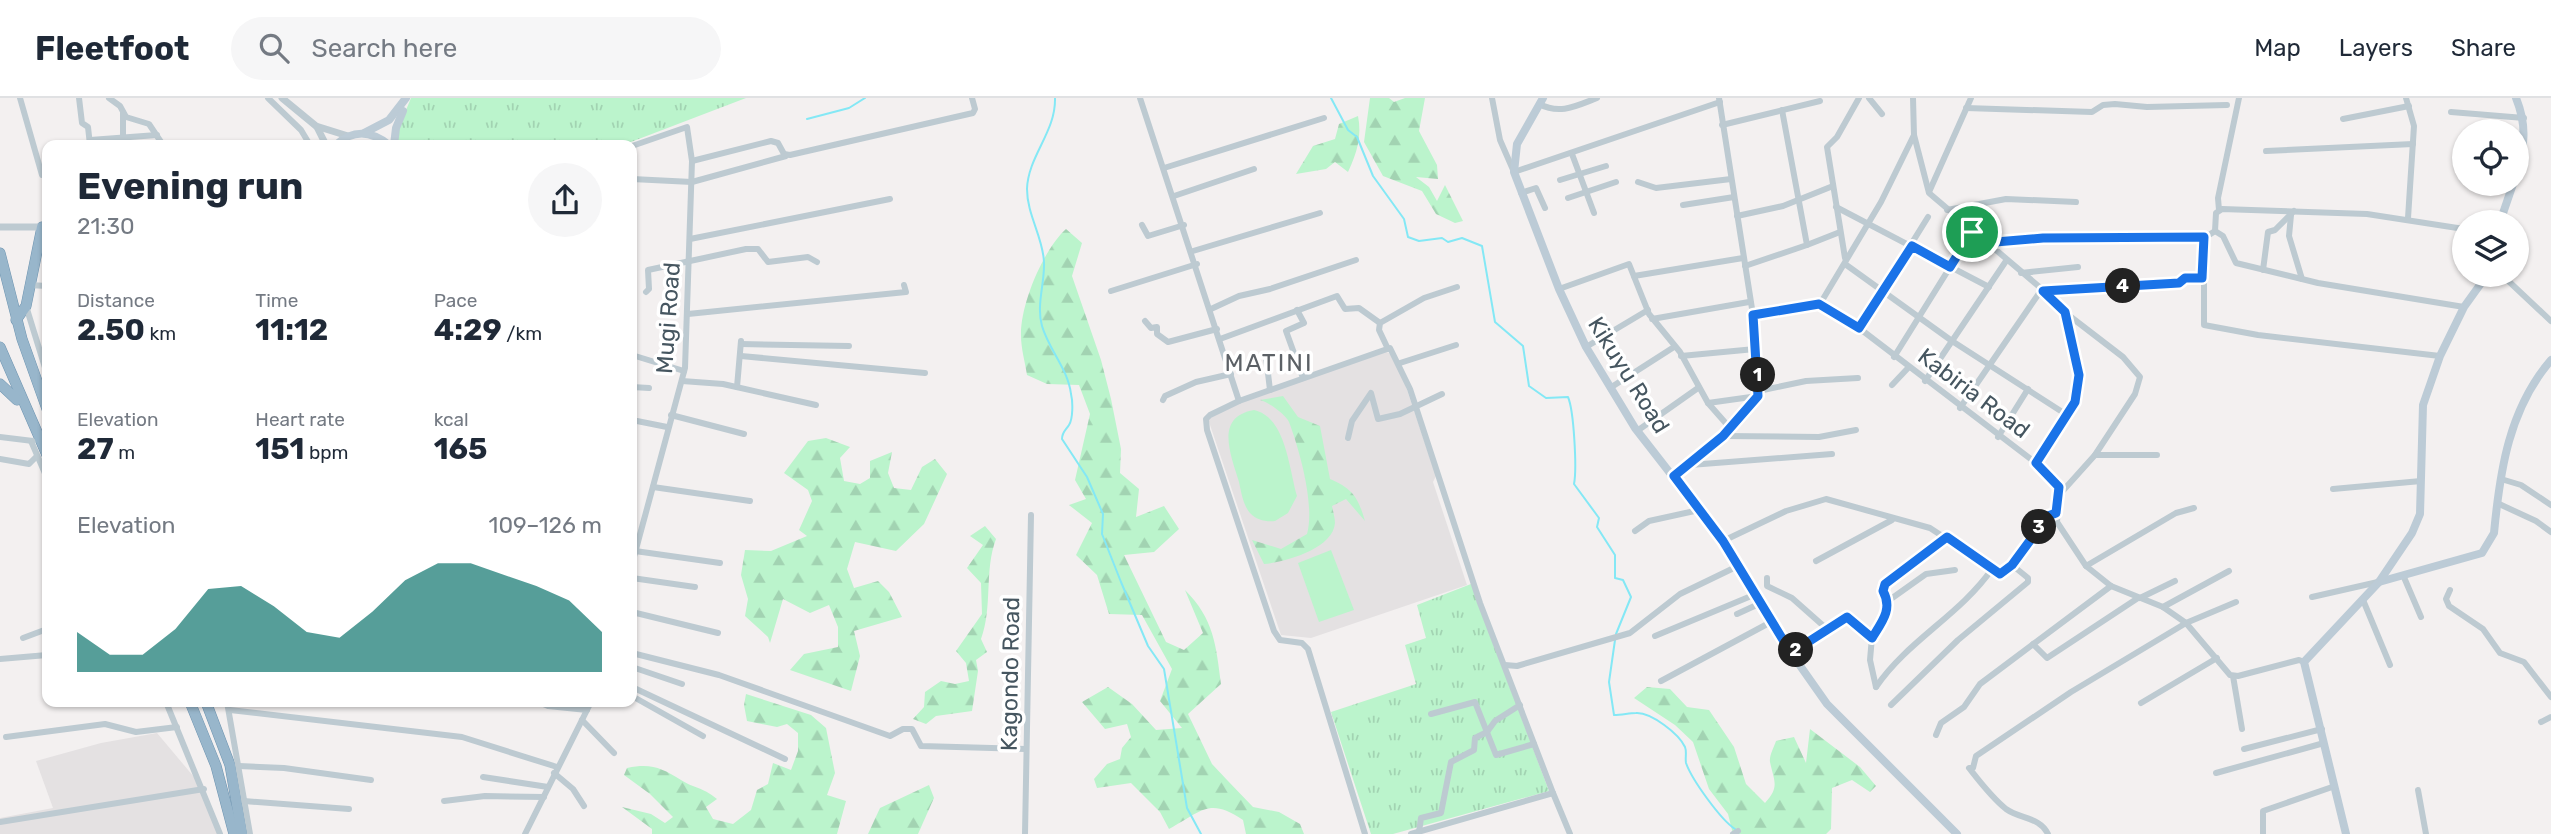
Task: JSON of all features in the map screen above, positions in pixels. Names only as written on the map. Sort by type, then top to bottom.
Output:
[{"type":"highway","points":[[16,320],[26,306],[42,238]]},
{"type":"highway","points":[[0,253],[3,280],[42,395]]},
{"type":"highway","points":[[0,347],[42,456]]},
{"type":"highway","points":[[0,384],[24,409]]},
{"type":"highway","points":[[192,707],[222,782],[234,834]]},
{"type":"highway","points":[[210,707],[222,740],[242,834]]},
{"type":"main road","points":[[343,140],[389,120],[407,98]]},
{"type":"main road","points":[[393,140],[407,98]]},
{"type":"main road","points":[[2516,98],[2524,118]]},
{"type":"main road","points":[[1514,172],[1514,152],[1541,101]]},
{"type":"main road","points":[[364,133],[384,140]]},
{"type":"main road","name":"Kikuyu Road","points":[[1514,172],[1559,289],[1586,347],[1637,431],[1723,541],[1771,622],[1827,704],[1956,834]]},
{"type":"main road","points":[[2346,834],[2304,662],[2379,582],[2412,533],[2420,514],[2423,405],[2440,356],[2464,307],[2478,287]]},
{"type":"main road","points":[[2379,582],[2482,553],[2494,533],[2501,479],[2513,424],[2551,360]]},
{"type":"main road","points":[[210,707],[222,740]]},
{"type":"street","points":[[20,98],[42,175]]},
{"type":"street","points":[[79,98],[79,113],[82,123],[88,127],[90,140]]},
{"type":"street","points":[[109,98],[120,106],[126,117],[145,121],[160,140]]},
{"type":"street","points":[[268,98],[301,130],[307,140]]},
{"type":"street","points":[[282,98],[316,126],[348,136]]},
{"type":"street","points":[[637,179],[692,182],[786,156],[973,113],[975,109],[972,98]]},
{"type":"street","points":[[1140,98],[1193,251],[1239,401]]},
{"type":"street","points":[[1492,98],[1500,140],[1514,172],[1572,154],[1719,100],[1753,315],[1760,387],[1758,396],[1723,436],[1674,476]]},
{"type":"street","points":[[1541,101],[1552,110],[1563,110],[1597,98]]},
{"type":"street","points":[[1859,98],[1837,138],[1827,146],[1845,261],[1952,341],[2067,415]]},
{"type":"street","points":[[1869,98],[1882,114]]},
{"type":"street","points":[[1913,98],[1914,135],[1929,193],[2065,312],[2123,357],[2140,377],[2135,394],[2095,455],[2060,494],[2056,513],[2063,536],[2086,566],[2111,586],[2163,607],[2186,623],[2217,657],[2233,676],[2242,729]]},
{"type":"street","points":[[1929,193],[1971,98]]},
{"type":"street","points":[[2098,98],[2098,108]]},
{"type":"street","points":[[2156,98],[2156,107]]},
{"type":"street","points":[[2215,232],[2218,198],[2239,98]]},
{"type":"street","points":[[2406,98],[2413,144],[2408,218]]},
{"type":"street","points":[[1722,125],[1819,101]]},
{"type":"street","points":[[1966,108],[2092,112],[2115,104],[2156,107],[2227,105]]},
{"type":"street","points":[[2343,118],[2409,106]]},
{"type":"street","points":[[1782,110],[1807,245]]},
{"type":"street","points":[[2451,112],[2524,118]]},
{"type":"street","points":[[123,113],[123,140]]},
{"type":"street","points":[[1164,168],[1324,117]]},
{"type":"street","points":[[316,126],[323,140]]},
{"type":"street","name":"Mugi Road","points":[[637,144],[687,127],[692,161],[684,370],[637,544]]},
{"type":"street","points":[[133,140],[157,135]]},
{"type":"street","points":[[1753,315],[1819,304],[1867,223],[1914,135]]},
{"type":"street","points":[[692,161],[771,141],[778,143],[786,156]]},
{"type":"street","points":[[2266,151],[2413,144]]},
{"type":"street","points":[[1572,154],[1594,214]]},
{"type":"street","points":[[1560,180],[1606,166]]},
{"type":"street","points":[[1174,196],[1254,169]]},
{"type":"street","points":[[1638,182],[1656,188],[1731,179]]},
{"type":"street","points":[[1568,198],[1616,182]]},
{"type":"street","points":[[1737,216],[1799,199],[1833,186]]},
{"type":"street","points":[[1521,193],[1536,188],[1545,208]]},
{"type":"street","points":[[1682,205],[1734,197]]},
{"type":"street","points":[[691,239],[890,199]]},
{"type":"street","points":[[1947,210],[2006,200],[2076,202]]},
{"type":"street","points":[[1836,207],[1989,287]]},
{"type":"street","points":[[2219,210],[2294,211],[2408,218],[2452,227]]},
{"type":"street","points":[[2263,270],[2267,232],[2274,230],[2294,211]]},
{"type":"street","points":[[2294,211],[2289,224],[2289,236],[2302,279]]},
{"type":"street","points":[[1193,251],[1320,213]]},
{"type":"street","points":[[1859,328],[1928,217]]},
{"type":"street","points":[[1142,225],[1148,236],[1184,225]]},
{"type":"street","points":[[3,227],[42,227]]},
{"type":"street","points":[[1634,276],[1744,262],[1807,245],[1840,232]]},
{"type":"street","points":[[1894,357],[1972,232]]},
{"type":"street","points":[[1984,243],[2043,238],[2204,237],[2215,232]]},
{"type":"street","points":[[2215,232],[2223,236],[2236,264],[2302,279],[2464,307]]},
{"type":"street","points":[[2204,237],[2204,325],[2440,356]]},
{"type":"street","points":[[646,292],[649,289],[648,270],[756,248],[768,262],[808,257],[817,262]]},
{"type":"street","points":[[1211,309],[1239,296],[1270,289],[1356,260]]},
{"type":"street","points":[[1925,381],[2006,261]]},
{"type":"street","points":[[1559,289],[1627,263],[1652,319],[1681,356],[1708,403],[1730,428]]},
{"type":"street","points":[[1111,291],[1197,264]]},
{"type":"street","points":[[2021,273],[2078,267]]},
{"type":"street","points":[[2043,290],[2179,283],[2185,278],[2202,278]]},
{"type":"street","points":[[29,285],[42,286]]},
{"type":"street","points":[[688,314],[906,292],[904,285]]},
{"type":"street","points":[[2515,287],[2551,321]]},
{"type":"street","points":[[1380,323],[1424,298],[1457,288]]},
{"type":"street","points":[[1960,408],[2043,290]]},
{"type":"street","points":[[1220,339],[1337,296],[1345,309],[1359,308],[1380,323]]},
{"type":"street","points":[[1652,319],[1749,302]]},
{"type":"street","name":"Kabiria Road","points":[[1819,304],[1859,328],[1998,437],[2036,463],[2059,487],[2060,494]]},
{"type":"street","points":[[26,306],[42,358]]},
{"type":"street","points":[[1297,310],[1304,323],[1286,331],[1303,378]]},
{"type":"street","points":[[1586,347],[1648,310]]},
{"type":"street","points":[[2036,463],[2075,402],[2079,375],[2065,312]]},
{"type":"street","points":[[1145,321],[1151,328],[1157,327],[1157,334],[1168,342],[1217,329]]},
{"type":"street","points":[[1380,323],[1379,330],[1388,349]]},
{"type":"street","points":[[737,387],[741,341],[849,346]]},
{"type":"street","points":[[1400,363],[1456,345]]},
{"type":"street","points":[[1610,388],[1674,347]]},
{"type":"street","points":[[1365,834],[1308,649],[1302,643],[1280,640],[1274,631],[1211,443],[1206,419],[1239,401],[1392,348],[1417,407],[1480,603],[1570,834]]},
{"type":"street","points":[[1681,356],[1755,349]]},
{"type":"street","points":[[637,356],[684,370]]},
{"type":"street","points":[[741,356],[925,373]]},
{"type":"street","points":[[1266,357],[1270,390]]},
{"type":"street","points":[[803,362],[883,372]]},
{"type":"street","points":[[1892,385],[1908,368]]},
{"type":"street","points":[[1163,400],[1165,396],[1196,382],[1231,374]]},
{"type":"street","points":[[1760,387],[1763,390],[1806,381],[1858,378]]},
{"type":"street","points":[[682,381],[737,387],[816,405]]},
{"type":"street","points":[[637,387],[649,388]]},
{"type":"street","points":[[1637,431],[1698,388]]},
{"type":"street","points":[[1998,437],[2028,389]]},
{"type":"street","points":[[1348,438],[1352,421],[1371,393],[1378,419],[1417,407],[1442,394]]},
{"type":"street","points":[[1708,403],[1758,396]]},
{"type":"street","points":[[671,415],[744,433]]},
{"type":"street","points":[[637,421],[667,427]]},
{"type":"street","points":[[1723,436],[1819,437],[1856,430]]},
{"type":"street","points":[[0,437],[35,440]]},
{"type":"street","points":[[1690,465],[1832,454]]},
{"type":"street","points":[[2095,455],[2157,455]]},
{"type":"street","points":[[0,459],[29,464],[42,456]]},
{"type":"street","points":[[2501,479],[2521,485],[2551,505]]},
{"type":"street","points":[[2333,489],[2421,481]]},
{"type":"street","points":[[653,487],[750,500]]},
{"type":"street","points":[[1723,541],[1786,511],[1826,499],[1892,520],[1908,521],[1947,537],[2000,574],[2012,565],[2048,516],[2056,513]]},
{"type":"street","points":[[2497,503],[2536,521],[2551,532]]},
{"type":"street","points":[[2086,566],[2176,513],[2194,508]]},
{"type":"street","points":[[1635,531],[1650,521],[1699,510]]},
{"type":"street","name":"Kagondo Road","points":[[1025,834],[1031,515]]},
{"type":"street","points":[[1816,561],[1892,520]]},
{"type":"street","points":[[1947,537],[1885,584],[1883,591],[1888,601],[1887,615],[1872,638],[1870,660],[1876,687],[1891,666],[1976,590],[1992,569]]},
{"type":"street","points":[[637,551],[720,563]]},
{"type":"street","points":[[1891,705],[1958,640],[2028,582],[2028,578],[2012,565]]},
{"type":"street","points":[[1505,665],[1517,666],[1630,633],[1679,594],[1738,566]]},
{"type":"street","points":[[1888,601],[1926,574],[1955,570]]},
{"type":"street","points":[[2163,607],[2229,571]]},
{"type":"street","points":[[2403,575],[2421,617]]},
{"type":"street","points":[[1767,578],[1767,586],[1792,598],[1828,629]]},
{"type":"street","points":[[637,579],[695,587]]},
{"type":"street","points":[[2033,644],[2047,658],[2139,598],[2175,581]]},
{"type":"street","points":[[2312,597],[2379,582]]},
{"type":"street","points":[[1936,735],[1941,723],[1964,707],[1980,684],[2111,586]]},
{"type":"street","points":[[2450,590],[2446,598],[2449,606],[2483,629],[2500,653],[2524,662],[2551,697]]},
{"type":"street","points":[[1655,636],[1756,594]]},
{"type":"street","points":[[2363,600],[2390,665]]},
{"type":"street","points":[[2048,834],[2045,827],[2005,809],[1985,789],[1969,768],[1973,768],[1976,756],[2071,692],[2186,623],[2236,602]]},
{"type":"street","points":[[1737,614],[1761,603]]},
{"type":"street","points":[[637,613],[718,633]]},
{"type":"street","points":[[1791,653],[1847,617],[1872,638]]},
{"type":"street","points":[[1661,681],[1771,622]]},
{"type":"street","points":[[23,638],[42,631]]},
{"type":"street","points":[[637,654],[719,675],[890,736],[903,729],[912,729],[921,746],[1026,749]]},
{"type":"street","points":[[0,659],[42,655]]},
{"type":"street","points":[[2141,703],[2217,657]]},
{"type":"street","points":[[2233,676],[2304,662]]},
{"type":"street","points":[[1510,677],[1517,666]]},
{"type":"street","points":[[637,669],[681,684]]},
{"type":"street","points":[[637,689],[785,759]]},
{"type":"street","points":[[637,699],[703,736]]},
{"type":"street","points":[[1431,714],[1475,702],[1496,755],[1534,744]]},
{"type":"street","points":[[1415,833],[1421,818],[1441,813],[1451,762],[1474,750],[1475,738],[1487,732],[1495,721],[1520,705]]},
{"type":"street","points":[[168,707],[204,789],[220,834]]},
{"type":"street","points":[[229,707],[250,834]]},
{"type":"street","points":[[558,707],[587,710]]},
{"type":"street","points":[[528,833],[588,707]]},
{"type":"street","points":[[230,710],[462,737],[556,770],[584,806]]},
{"type":"street","points":[[2541,722],[2551,717]]},
{"type":"street","points":[[582,720],[614,753]]},
{"type":"street","points":[[6,737],[106,724],[136,732],[177,727]]},
{"type":"street","points":[[2244,749],[2322,729]]},
{"type":"street","points":[[2216,773],[2324,743]]},
{"type":"street","points":[[239,766],[284,768],[371,780]]},
{"type":"street","points":[[483,777],[548,787]]},
{"type":"street","points":[[2263,834],[2263,811],[2335,786]]},
{"type":"street","points":[[0,822],[204,789]]},
{"type":"street","points":[[2418,790],[2426,834]]},
{"type":"street","points":[[1415,833],[1553,793]]},
{"type":"street","points":[[444,801],[485,796],[544,797]]},
{"type":"street","points":[[244,801],[349,809]]},
{"type":"shaded area","points":[[1385,351],[1396,357],[1436,476],[1433,482],[1467,585],[1311,638],[1281,635],[1208,419],[1241,402]]},
{"type":"shaded area","points":[[157,733],[199,783],[218,834],[0,834],[0,818],[53,808],[36,761],[101,743]]},
{"type":"green space","points":[[411,98],[746,98],[636,140],[398,140],[399,127]]},
{"type":"green space","points":[[1370,98],[1389,98],[1394,102],[1405,98],[1425,98],[1419,131],[1437,165],[1438,179],[1416,177],[1429,187],[1437,201],[1445,185],[1463,221],[1455,223],[1436,214],[1422,191],[1383,176],[1364,142]]},
{"type":"green space","points":[[1358,116],[1358,144],[1348,172],[1335,162],[1326,169],[1296,174],[1313,146],[1335,139],[1339,124]]},
{"type":"green space","points":[[1066,229],[1082,243],[1072,276],[1101,360],[1111,399],[1121,449],[1120,473],[1139,489],[1136,517],[1164,506],[1179,529],[1154,552],[1124,555],[1166,642],[1184,650],[1203,633],[1185,590],[1208,622],[1215,645],[1221,684],[1188,714],[1212,764],[1253,807],[1279,812],[1300,824],[1304,834],[1246,834],[1243,820],[1222,809],[1213,808],[1198,812],[1169,829],[1160,812],[1131,783],[1097,788],[1094,779],[1107,764],[1120,759],[1122,748],[1131,737],[1127,724],[1105,729],[1082,702],[1108,687],[1132,704],[1156,730],[1182,728],[1160,701],[1172,669],[1142,615],[1109,614],[1097,575],[1076,555],[1092,523],[1069,505],[1086,499],[1075,480],[1090,414],[1079,385],[1047,384],[1027,375],[1021,341],[1024,309],[1041,264]]},
{"type":"green space","points":[[1283,396],[1298,417],[1320,426],[1330,479],[1354,495],[1365,521],[1346,499],[1332,506],[1335,523],[1326,540],[1295,557],[1264,564],[1252,540],[1281,549],[1307,534],[1309,522],[1305,478],[1289,422],[1276,409],[1260,400]]},
{"type":"green space","points":[[1254,410],[1265,415],[1280,433],[1297,496],[1288,513],[1275,521],[1258,519],[1248,510],[1230,449],[1228,438],[1234,420]]},
{"type":"green space","points":[[826,438],[850,447],[840,458],[844,481],[860,484],[870,478],[870,461],[892,452],[888,473],[894,488],[911,490],[922,467],[935,459],[947,474],[924,524],[896,551],[855,542],[847,569],[854,588],[878,581],[889,592],[902,617],[854,631],[860,656],[851,691],[790,670],[804,654],[838,647],[838,627],[829,605],[810,613],[783,599],[770,643],[768,637],[745,616],[748,599],[741,575],[745,550],[771,551],[807,536],[799,530],[812,501],[808,490],[784,473],[808,441]]},
{"type":"green space","points":[[985,526],[996,539],[990,563],[987,614],[981,639],[987,652],[976,660],[978,671],[972,711],[936,716],[926,724],[913,719],[924,707],[925,692],[941,681],[955,684],[969,681],[966,663],[956,651],[982,614],[981,583],[967,568],[983,545],[970,536]]},
{"type":"green space","points":[[1331,550],[1354,610],[1319,622],[1298,563]]},
{"type":"green space","points":[[1471,584],[1549,791],[1393,834],[1371,834],[1331,712],[1416,684],[1405,645],[1426,638],[1417,605]]},
{"type":"green space","points":[[1647,687],[1670,689],[1687,707],[1709,710],[1734,747],[1746,784],[1765,803],[1774,788],[1770,760],[1776,741],[1794,737],[1806,763],[1810,729],[1860,767],[1876,786],[1870,792],[1852,780],[1832,788],[1831,829],[1826,834],[1733,834],[1728,814],[1709,789],[1693,742],[1675,725],[1634,698]]},
{"type":"green space","points":[[746,694],[811,715],[826,728],[835,773],[827,795],[846,801],[837,834],[652,834],[652,829],[622,807],[651,814],[665,823],[673,817],[650,794],[624,775],[627,768],[656,768],[707,792],[717,799],[706,807],[713,819],[733,824],[751,810],[757,790],[768,784],[773,763],[791,770],[798,751],[798,733],[787,724],[777,727],[747,721],[744,705]]},
{"type":"green space","points":[[929,785],[934,798],[918,834],[868,834],[880,808]]},
{"type":"waterway","points":[[807,119],[849,108],[865,98]]},
{"type":"waterway","points":[[1055,98],[1051,122],[1032,166],[1027,189],[1044,262],[1040,318],[1066,376],[1072,397],[1071,419],[1062,439],[1087,477],[1103,514],[1102,534],[1121,582],[1148,646],[1164,669],[1187,808],[1201,834]]},
{"type":"waterway","points":[[1331,98],[1348,130],[1357,137],[1373,176],[1404,219],[1408,237],[1419,241],[1442,238],[1448,242],[1462,238],[1482,246],[1495,322],[1523,346],[1529,386],[1546,398],[1568,397],[1574,440],[1574,484],[1599,518],[1597,527],[1615,555],[1615,578],[1623,580],[1631,597],[1616,634]]},
{"type":"waterway","points":[[1615,640],[1609,682],[1614,715],[1642,714],[1671,730],[1685,747],[1686,763],[1700,789],[1735,829]]},
{"type":"district","name":"MATINI","points":[[1269,363]]},
{"type":"route","points":[[1972,232],[1984,243],[2043,238],[2204,237],[2202,278],[2185,278],[2179,283],[2043,291],[2065,312],[2075,345],[2079,375],[2075,402],[2036,463],[2059,487],[2056,513],[2048,516],[2012,565],[2000,574],[1947,537],[1885,584],[1883,591],[1888,601],[1887,615],[1872,638],[1847,617],[1791,653],[1723,541],[1674,476],[1723,436],[1758,396],[1760,387],[1753,315],[1819,304],[1825,305],[1859,328],[1912,246],[1950,267],[1968,233],[1972,232]]}]
